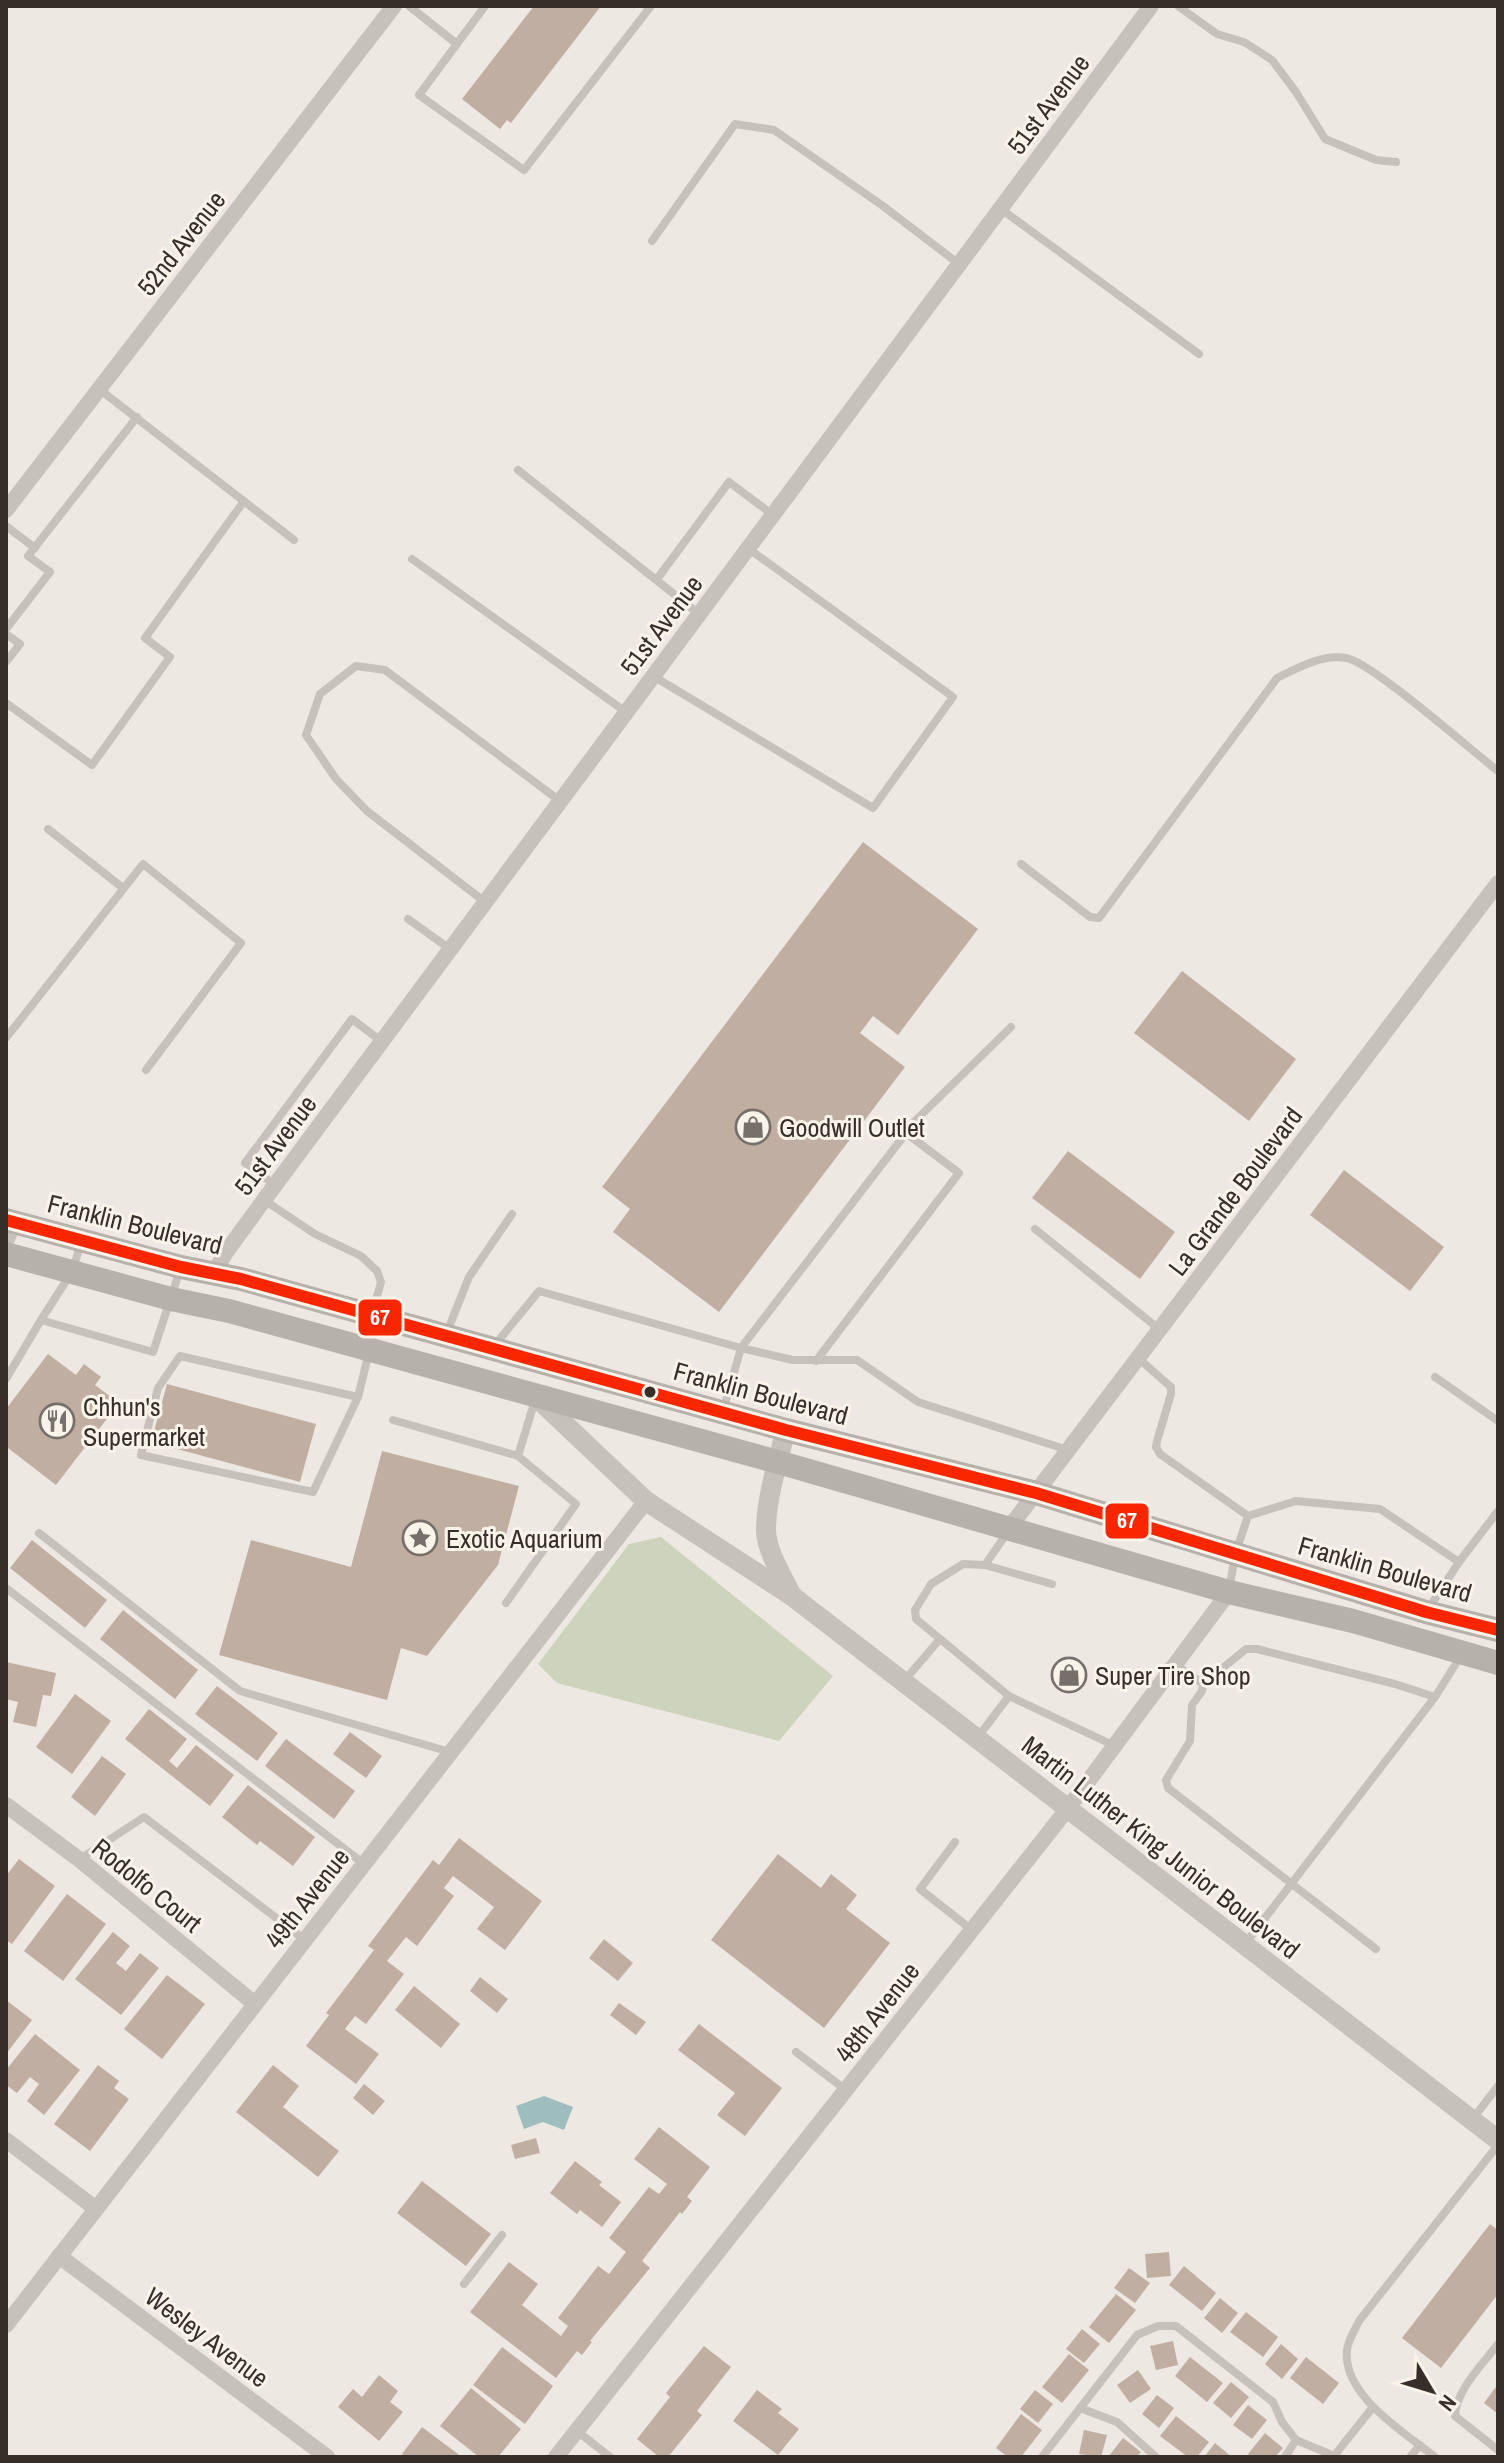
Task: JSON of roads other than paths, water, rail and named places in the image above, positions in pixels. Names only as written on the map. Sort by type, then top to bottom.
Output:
[{"type":"main road","name":"Franklin Boulevard","points":[[9,1228],[81,1241],[213,1274],[536,1397],[778,1462],[1229,1592],[1353,1621],[1498,1663]]},
{"type":"main road","name":"Franklin Boulevard","points":[[6,1254],[317,1335],[371,1333],[445,1337],[786,1430],[1036,1493],[1426,1612],[1498,1630]]},
{"type":"main road","points":[[371,1333],[460,1358],[472,1358],[491,1349]]},
{"type":"street","name":"52nd Avenue","points":[[6,510],[394,6]]},
{"type":"street","name":"51st Avenue","points":[[213,1274],[381,1041],[1151,6]]},
{"type":"street","name":"La Grande Boulevard","points":[[1009,1528],[1498,883]]},
{"type":"street","name":"Martin Luther King Junior Boulevard","points":[[536,1397],[646,1501],[792,1596],[1069,1807],[1498,2142]]},
{"type":"street","name":"Martin Luther King Junior Boulevard","points":[[786,1430],[766,1531],[769,1546],[792,1596]]},
{"type":"street","name":"49th Avenue","points":[[6,2325],[646,1501]]},
{"type":"street","name":"48th Avenue","points":[[556,2457],[1069,1807],[1229,1592]]},
{"type":"street","name":"Rodolfo Court","points":[[6,1805],[80,1860],[255,2004]]},
{"type":"street","points":[[6,2140],[95,2208]]},
{"type":"street","name":"Wesley Avenue","points":[[59,2256],[327,2457]]},
{"type":"lane","points":[[409,6],[457,44]]},
{"type":"lane","points":[[485,6],[419,95],[524,170],[651,6]]},
{"type":"lane","points":[[1178,6],[1217,34],[1244,42],[1272,60],[1325,139],[1376,160],[1396,162]]},
{"type":"lane","points":[[652,241],[735,124],[774,130],[959,264]]},
{"type":"lane","points":[[1000,208],[1199,354]]},
{"type":"lane","points":[[99,389],[294,540]]},
{"type":"lane","points":[[6,662],[20,644],[6,632],[50,572],[28,556],[137,417]]},
{"type":"lane","points":[[518,470],[699,614]]},
{"type":"lane","points":[[657,579],[729,482],[773,515]]},
{"type":"lane","points":[[6,703],[92,765],[170,657],[145,638],[244,501]]},
{"type":"lane","points":[[6,526],[35,548]]},
{"type":"lane","points":[[653,676],[873,808],[953,697],[748,548]]},
{"type":"lane","points":[[412,559],[626,712]]},
{"type":"lane","points":[[1021,864],[1090,917],[1099,918],[1277,678],[1321,658],[1348,657],[1371,671],[1498,771]]},
{"type":"lane","points":[[485,902],[367,811],[336,779],[306,735],[320,694],[356,666],[385,670],[560,801]]},
{"type":"lane","points":[[48,829],[123,888]]},
{"type":"lane","points":[[6,1038],[143,864],[241,943],[146,1070]]},
{"type":"lane","points":[[408,919],[450,949]]},
{"type":"lane","points":[[275,1185],[245,1163],[352,1019],[381,1041]]},
{"type":"lane","points":[[722,1412],[741,1348],[906,1133],[1011,1027]]},
{"type":"lane","points":[[816,1361],[959,1173],[906,1133]]},
{"type":"lane","points":[[264,1200],[315,1234],[361,1256],[377,1271],[381,1282],[358,1397],[313,1492],[141,1455],[158,1388],[180,1356],[358,1397]]},
{"type":"lane","points":[[445,1337],[469,1277],[512,1214]]},
{"type":"lane","points":[[1035,1229],[1160,1330]]},
{"type":"lane","points":[[6,1379],[73,1270],[81,1241]]},
{"type":"lane","points":[[41,1320],[153,1352],[181,1267]]},
{"type":"lane","points":[[491,1349],[539,1291],[793,1360],[857,1360],[918,1402],[1068,1451]]},
{"type":"lane","points":[[1138,1358],[1171,1387],[1156,1447],[1160,1454],[1248,1516]]},
{"type":"lane","points":[[1435,1377],[1498,1421]]},
{"type":"lane","points":[[518,1456],[536,1397]]},
{"type":"lane","points":[[393,1420],[518,1456],[576,1504],[506,1603]]},
{"type":"lane","points":[[1248,1516],[1296,1501],[1380,1509],[1459,1562]]},
{"type":"lane","points":[[1426,1612],[1498,1511]]},
{"type":"lane","points":[[1229,1592],[1235,1555],[1248,1516]]},
{"type":"lane","points":[[985,1565],[1009,1528]]},
{"type":"lane","points":[[39,1533],[240,1691],[450,1752]]},
{"type":"lane","points":[[1052,1584],[985,1565],[963,1564],[931,1584],[915,1610],[916,1619],[1009,1696],[1115,1746]]},
{"type":"lane","points":[[6,1588],[364,1864]]},
{"type":"lane","points":[[903,1681],[940,1639]]},
{"type":"lane","points":[[1376,1949],[1168,1788],[1166,1780],[1190,1741],[1192,1705],[1203,1684],[1246,1649],[1257,1649],[1395,1684],[1435,1697]]},
{"type":"lane","points":[[1245,1944],[1435,1697],[1462,1653]]},
{"type":"lane","points":[[1175,1664],[1203,1684]]},
{"type":"lane","points":[[977,1738],[1009,1696]]},
{"type":"lane","points":[[80,1860],[144,1817],[305,1940]]},
{"type":"lane","points":[[955,1842],[920,1889],[972,1930]]},
{"type":"lane","points":[[796,2052],[846,2090]]},
{"type":"lane","points":[[1472,2120],[1498,2086]]},
{"type":"lane","points":[[1435,2457],[1373,2407],[1355,2384],[1347,2362],[1347,2347],[1359,2321],[1498,2142]]},
{"type":"lane","points":[[464,2284],[502,2235]]},
{"type":"lane","points":[[1042,2457],[1137,2335],[1158,2326],[1176,2326],[1273,2402],[1282,2422],[1296,2440],[1336,2456],[1373,2407]]},
{"type":"lane","points":[[1498,2344],[1455,2405],[1455,2416],[1498,2450]]},
{"type":"lane","points":[[1080,2408],[1117,2422],[1156,2457]]},
{"type":"lane","points":[[577,2431],[610,2457]]},
{"type":"lane","points":[[1285,2457],[1296,2440]]},
{"type":"lane","points":[[1410,2457],[1420,2445]]},
{"type":"water","points":[[544,2096],[573,2107],[564,2130],[543,2122],[524,2129],[516,2106]]},
{"type":"place","name":"Goodwill Outlet","points":[[753,1127]]},
{"type":"place","name":"Chhun's Supermarket","points":[[57,1421]]},
{"type":"place","name":"Exotic Aquarium","points":[[420,1538]]},
{"type":"place","name":"Super Tire Shop","points":[[1069,1675]]}]
